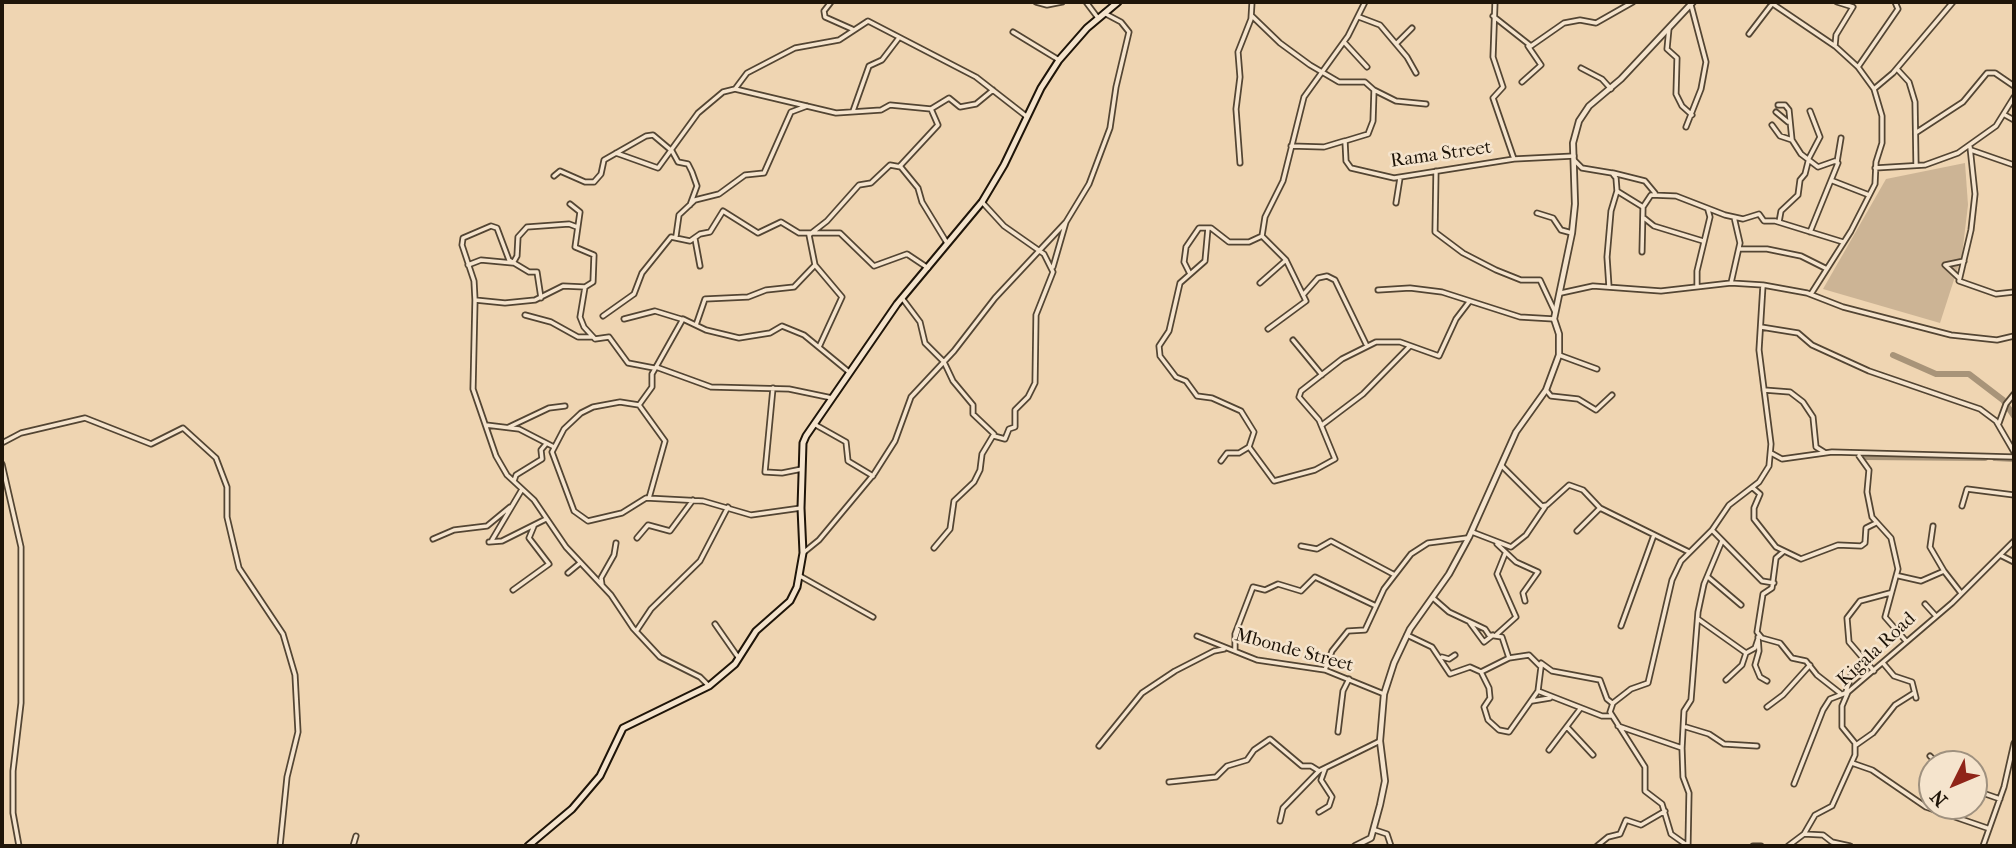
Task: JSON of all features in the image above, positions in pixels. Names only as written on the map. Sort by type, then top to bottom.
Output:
[{"type":"main road","points":[[528,846],[559,821],[595,783],[623,728],[657,709],[709,686],[739,659],[759,628],[790,601],[800,576],[803,553],[803,443],[902,298],[982,202],[1004,165],[1026,116],[1059,60],[1115,3]]},
{"type":"street","points":[[831,2],[824,11],[825,17],[852,29]]},
{"type":"street","points":[[1036,2],[1047,5],[1062,2]]},
{"type":"street","points":[[1080,2],[1087,3],[1098,18]]},
{"type":"street","points":[[1240,163],[1236,109],[1240,77],[1238,52],[1252,16],[1252,2]]},
{"type":"street","points":[[1262,236],[1265,217],[1283,181],[1304,97],[1344,42],[1365,2]]},
{"type":"street","points":[[1495,2],[1493,57],[1503,85],[1502,91],[1493,98],[1514,159]]},
{"type":"street","points":[[1528,46],[1534,45],[1564,23],[1580,20],[1597,23],[1633,2]]},
{"type":"street","points":[[1837,2],[1853,7]]},
{"type":"street","points":[[1835,47],[1836,35],[1858,2]]},
{"type":"street","points":[[1858,67],[1898,9],[1895,2]]},
{"type":"street","points":[[1874,89],[1897,69],[1956,2]]},
{"type":"street","points":[[1555,316],[1572,233],[1574,136],[1581,116],[1611,89],[1692,3]]},
{"type":"street","points":[[1686,127],[1692,115],[1706,62],[1692,3]]},
{"type":"street","points":[[1749,34],[1771,3],[1835,47],[1858,67],[1874,89],[1881,112],[1882,134],[1875,168],[1875,184],[1811,294]]},
{"type":"street","points":[[803,553],[819,540],[873,476],[895,441],[910,398],[944,362],[995,298],[1066,222],[1090,184],[1107,137],[1129,32],[1121,22],[1104,13]]},
{"type":"street","points":[[1252,16],[1279,43],[1339,82],[1366,82],[1374,90],[1396,101],[1426,104]]},
{"type":"street","points":[[1493,16],[1528,46],[1541,65],[1522,82]]},
{"type":"street","points":[[1359,17],[1377,23],[1416,73]]},
{"type":"street","points":[[735,89],[744,75],[762,64],[797,47],[839,40],[868,21],[898,39],[976,76],[1026,116]]},
{"type":"street","points":[[1396,44],[1412,28]]},
{"type":"street","points":[[1669,28],[1667,49],[1677,58],[1676,94],[1682,106],[1692,115]]},
{"type":"street","points":[[1013,32],[1059,60]]},
{"type":"street","points":[[853,111],[869,66],[882,61],[898,39]]},
{"type":"street","points":[[1344,42],[1367,67]]},
{"type":"street","points":[[1581,68],[1602,79],[1611,89]]},
{"type":"street","points":[[1897,69],[1911,87],[1917,132],[1916,165]]},
{"type":"street","points":[[1917,132],[1964,102],[1987,73],[1995,73],[2014,86]]},
{"type":"street","points":[[616,153],[637,158],[656,168],[673,151],[683,130],[698,113],[723,92],[735,89],[834,113],[898,105],[931,109],[949,98],[960,107],[976,104],[993,90]]},
{"type":"street","name":"Rama Street","points":[[1374,90],[1373,121],[1368,134],[1345,141],[1346,161],[1351,168],[1382,177],[1400,178],[1514,159],[1574,158]]},
{"type":"street","points":[[1875,168],[1939,161],[1971,148],[2005,115],[2014,97]]},
{"type":"street","points":[[1777,105],[1785,105],[1789,110],[1788,122],[1792,140],[1808,160],[1820,167],[1837,162]]},
{"type":"street","points":[[676,236],[679,215],[696,199],[719,194],[744,175],[764,173],[791,112],[809,106]]},
{"type":"street","points":[[901,167],[938,125],[931,109]]},
{"type":"street","points":[[1779,222],[1781,211],[1798,195],[1798,186],[1820,137],[1810,111]]},
{"type":"street","points":[[1776,112],[1788,122]]},
{"type":"street","points":[[2005,115],[2014,120]]},
{"type":"street","points":[[1772,125],[1780,136],[1792,140]]},
{"type":"street","points":[[554,176],[560,171],[585,182],[594,182],[602,173],[602,162],[651,135],[673,151],[676,161],[688,164],[696,186],[690,205]]},
{"type":"street","points":[[1811,232],[1833,181],[1841,138]]},
{"type":"street","points":[[1291,146],[1324,147],[1345,141]]},
{"type":"street","points":[[1971,148],[2014,165]]},
{"type":"street","points":[[1959,278],[1975,194],[1971,148]]},
{"type":"street","points":[[1574,158],[1582,167],[1645,181],[1655,193],[1676,196],[1743,219]]},
{"type":"street","points":[[819,347],[842,297],[815,265],[809,242],[811,233],[859,185],[871,183],[890,165],[901,167],[918,188],[922,202],[948,245]]},
{"type":"street","points":[[1355,846],[1365,843],[1375,830],[1385,781],[1380,741],[1384,694],[1407,635],[1433,598],[1470,535],[1516,432],[1546,390],[1559,355],[1559,334],[1555,316],[1540,280],[1521,281],[1496,270],[1463,253],[1435,232],[1436,171]]},
{"type":"street","points":[[1609,288],[1607,257],[1611,211],[1617,191],[1616,178],[1612,173]]},
{"type":"street","points":[[1396,203],[1400,178]]},
{"type":"street","points":[[1833,181],[1870,195]]},
{"type":"street","points":[[1617,191],[1643,207]]},
{"type":"street","points":[[1642,252],[1643,207],[1655,193]]},
{"type":"street","points":[[982,202],[1004,226],[1044,254],[1052,269]]},
{"type":"street","points":[[570,204],[580,210],[575,248],[594,255],[594,279],[585,287],[580,317],[597,340],[609,337],[628,363],[655,367],[711,387],[773,388],[832,398]]},
{"type":"street","points":[[1708,209],[1710,217]]},
{"type":"street","points":[[603,316],[634,294],[642,273],[671,237],[690,241],[712,231],[723,211],[758,233],[781,222],[796,232],[834,232],[845,236],[874,266],[907,254],[928,268]]},
{"type":"street","points":[[1697,286],[1703,240],[1714,211]]},
{"type":"street","points":[[1537,213],[1553,218],[1559,228],[1572,233]]},
{"type":"street","points":[[1737,225],[1743,219],[1759,214],[1764,221],[1779,222],[1843,242]]},
{"type":"street","points":[[1731,283],[1740,249],[1734,217]]},
{"type":"street","points":[[1644,218],[1654,226],[1703,240]]},
{"type":"street","points":[[902,298],[920,322],[925,343],[944,362],[953,381],[973,405],[973,414],[994,436],[1005,439],[1009,429],[1015,427],[1015,410],[1028,397],[1035,383],[1036,316],[1049,288],[1066,222]]},
{"type":"street","points":[[513,262],[517,256],[518,237],[525,228],[569,224],[577,227]]},
{"type":"street","points":[[541,298],[537,271],[529,272],[507,257],[499,231],[491,226],[463,239],[462,245],[475,300],[475,350],[471,375],[474,396],[496,456],[521,491],[533,499],[580,563],[660,657],[702,679],[709,686]]},
{"type":"street","points":[[1190,274],[1184,262],[1187,243],[1196,230],[1208,228],[1229,242],[1249,242],[1262,236]]},
{"type":"street","points":[[1208,228],[1205,261],[1180,283],[1174,298],[1169,331],[1159,346],[1160,356],[1175,377],[1186,381],[1197,396],[1212,398],[1241,411],[1254,432],[1249,447],[1239,453],[1226,454],[1220,461]]},
{"type":"street","points":[[1262,236],[1286,260],[1306,302],[1268,330]]},
{"type":"street","points":[[696,237],[699,266]]},
{"type":"street","points":[[1740,249],[1767,249],[1801,256],[1825,268]]},
{"type":"street","points":[[468,265],[481,260],[513,262]]},
{"type":"street","points":[[1260,283],[1286,260]]},
{"type":"street","points":[[1964,261],[1945,264],[1963,285],[1996,294],[2014,292]]},
{"type":"street","points":[[696,325],[705,299],[748,297],[766,289],[794,287],[815,265]]},
{"type":"street","points":[[1303,295],[1318,278],[1327,276],[1335,280],[1367,345]]},
{"type":"street","points":[[1561,293],[1581,287],[1661,291],[1731,283],[1763,285],[1811,294],[1877,317],[1951,335],[1997,340],[2014,336]]},
{"type":"street","points":[[1610,716],[1613,703],[1635,687],[1648,683],[1672,580],[1689,552],[1712,530],[1729,505],[1753,488],[1765,474],[1771,453],[1759,350],[1763,285]]},
{"type":"street","points":[[475,300],[505,303],[541,298],[563,286],[585,287]]},
{"type":"street","points":[[1378,290],[1410,288],[1442,292],[1530,319],[1555,316]]},
{"type":"street","points":[[1249,447],[1270,478],[1278,482],[1315,470],[1335,459],[1322,425],[1299,397],[1301,391],[1367,345],[1384,340],[1439,356],[1455,319],[1469,302]]},
{"type":"street","points":[[624,319],[656,311],[739,338],[770,332],[782,326],[804,335],[849,372]]},
{"type":"street","points":[[525,315],[551,322],[578,337],[593,337]]},
{"type":"street","points":[[639,405],[652,387],[655,367],[681,319]]},
{"type":"street","points":[[1761,327],[1798,333],[1817,348],[1869,371],[1980,409],[1999,425],[2014,454],[1826,453],[1782,459],[1771,453]]},
{"type":"street","points":[[1293,340],[1322,375]]},
{"type":"street","points":[[1322,425],[1363,394],[1410,346]]},
{"type":"street","points":[[1559,355],[1597,369]]},
{"type":"street","points":[[773,388],[765,472],[782,473],[802,469]]},
{"type":"street","points":[[1546,390],[1550,396],[1578,399],[1596,410],[1612,395]]},
{"type":"street","points":[[1763,390],[1790,393],[1800,398],[1812,416],[1816,447],[1826,453]]},
{"type":"street","points":[[1999,425],[2006,404],[2014,394]]},
{"type":"street","points":[[649,498],[665,441],[639,405],[620,402],[593,407],[566,427],[554,447],[552,458],[574,510],[585,520],[600,520],[622,513],[649,498],[693,500],[751,515],[801,508]]},
{"type":"street","points":[[507,427],[549,408],[565,405]]},
{"type":"street","points":[[2,443],[21,433],[85,418],[129,438],[151,444],[183,428],[216,458],[227,487],[227,517],[239,568],[283,634],[295,675],[298,732],[286,778],[280,846]]},
{"type":"street","points":[[814,424],[846,443],[848,461],[873,476]]},
{"type":"street","points":[[485,425],[519,429],[554,447]]},
{"type":"street","points":[[934,548],[950,528],[954,501],[974,482],[980,470],[982,454],[994,436]]},
{"type":"street","points":[[514,481],[516,475],[542,459],[541,450],[546,444]]},
{"type":"street","points":[[1858,454],[1869,470],[1867,492],[1872,517],[1891,538],[1899,576],[1890,593],[1886,619],[1907,641]]},
{"type":"street","points":[[2,464],[21,547],[21,702],[13,771],[13,813],[19,846]]},
{"type":"street","points":[[1501,464],[1509,476],[1545,506]]},
{"type":"street","points":[[1325,670],[1332,651],[1349,631],[1365,630],[1394,574],[1423,545],[1470,535],[1509,548],[1526,535],[1545,506],[1569,485],[1583,490],[1600,508],[1689,552]]},
{"type":"street","points":[[1753,488],[1760,494],[1754,508],[1754,519],[1783,552],[1801,559],[1838,545],[1861,546],[1865,543],[1866,528],[1877,523]]},
{"type":"street","points":[[1962,506],[1965,489],[2014,495]]},
{"type":"street","points":[[521,491],[491,541],[502,541],[546,519]]},
{"type":"street","points":[[638,538],[647,525],[670,531],[693,500]]},
{"type":"street","points":[[433,540],[454,530],[486,526],[510,507]]},
{"type":"street","points":[[637,631],[639,622],[701,561],[728,507]]},
{"type":"street","points":[[1577,531],[1600,508]]},
{"type":"street","points":[[513,590],[550,562],[529,538],[534,526]]},
{"type":"street","points":[[1933,526],[1930,547],[1961,593]]},
{"type":"street","points":[[1712,530],[1762,581],[1774,583]]},
{"type":"street","points":[[1621,626],[1654,535]]},
{"type":"street","points":[[1301,546],[1317,549],[1331,541],[1394,574]]},
{"type":"street","points":[[1688,846],[1689,793],[1683,777],[1682,748],[1684,710],[1691,700],[1693,640],[1707,576],[1722,541]]},
{"type":"street","name":"Kigala Road","points":[[1856,745],[1842,727],[1842,706],[1847,692],[1961,593],[2014,541]]},
{"type":"street","points":[[1497,542],[1506,554],[1538,572],[1523,593],[1525,601]]},
{"type":"street","points":[[603,587],[601,579],[613,558],[617,543]]},
{"type":"street","points":[[1767,681],[1760,677],[1754,663],[1759,651],[1755,624],[1762,597],[1774,583],[1776,561],[1783,552]]},
{"type":"street","points":[[1468,620],[1485,642],[1516,617],[1497,574],[1506,554]]},
{"type":"street","points":[[2000,555],[2014,562]]},
{"type":"street","points":[[568,573],[580,563]]},
{"type":"street","points":[[1899,576],[1921,581],[1944,571]]},
{"type":"street","points":[[800,576],[873,617]]},
{"type":"street","points":[[1707,576],[1741,605]]},
{"type":"street","points":[[1235,651],[1235,634],[1254,586],[1265,590],[1278,584],[1301,592],[1315,577],[1376,606]]},
{"type":"street","points":[[1874,671],[1849,642],[1847,618],[1849,611],[1860,601],[1890,593]]},
{"type":"street","points":[[1433,598],[1442,607],[1504,639],[1509,658]]},
{"type":"street","points":[[1925,604],[1935,615]]},
{"type":"street","points":[[1698,619],[1746,653]]},
{"type":"street","points":[[715,624],[739,659]]},
{"type":"street","points":[[1407,635],[1429,644],[1440,656],[1450,674],[1468,667],[1481,672],[1490,693],[1485,705],[1486,717],[1499,730],[1507,732],[1514,728],[1538,691],[1542,675],[1539,662]]},
{"type":"street","name":"Mbonde Street","points":[[1197,636],[1257,660],[1325,670],[1384,694]]},
{"type":"street","points":[[1726,680],[1742,665],[1746,653],[1755,648],[1758,637]]},
{"type":"street","points":[[1758,637],[1780,643],[1789,656],[1804,659],[1840,693]]},
{"type":"street","points":[[1099,746],[1142,693],[1214,651],[1228,649]]},
{"type":"street","points":[[1440,656],[1449,659],[1455,655]]},
{"type":"street","points":[[1481,672],[1509,658],[1529,655],[1550,669],[1600,680],[1607,699],[1613,703]]},
{"type":"street","points":[[1788,846],[1804,835],[1815,815],[1832,806],[1852,763],[1856,745],[1873,733],[1893,706],[1915,695],[1912,681],[1894,676],[1883,663]]},
{"type":"street","points":[[1767,707],[1783,695],[1810,665]]},
{"type":"street","points":[[1542,675],[1550,669]]},
{"type":"street","points":[[1794,785],[1822,710],[1830,699],[1847,692],[1851,675]]},
{"type":"street","points":[[701,691],[702,679]]},
{"type":"street","points":[[1338,733],[1343,691],[1349,679]]},
{"type":"street","points":[[1538,691],[1580,709],[1610,716],[1645,767],[1645,791],[1662,804],[1671,834],[1688,846]]},
{"type":"street","points":[[1532,701],[1545,702],[1551,698]]},
{"type":"street","points":[[1549,750],[1580,709]]},
{"type":"street","points":[[1617,726],[1682,748]]},
{"type":"street","points":[[1567,727],[1593,755]]},
{"type":"street","points":[[1685,727],[1709,734],[1724,744],[1757,746]]},
{"type":"street","points":[[1169,782],[1216,776],[1229,766],[1249,758],[1254,750],[1270,739],[1302,766],[1311,765],[1319,771]]},
{"type":"street","points":[[1280,821],[1283,808],[1319,771],[1340,757],[1380,741]]},
{"type":"street","points":[[1983,846],[1987,828],[2000,799],[2014,743]]},
{"type":"street","points":[[1852,763],[1872,770],[1926,807],[1987,828]]},
{"type":"street","points":[[2008,768],[2014,769]]},
{"type":"street","points":[[1321,780],[1325,769]]},
{"type":"street","points":[[1310,783],[1321,780]]},
{"type":"street","points":[[1319,812],[1329,806],[1332,797],[1321,780]]},
{"type":"street","points":[[1988,795],[2000,799]]},
{"type":"street","points":[[1597,846],[1608,837],[1620,834],[1626,820],[1641,825],[1665,811]]},
{"type":"street","points":[[1375,830],[1386,833],[1391,846]]},
{"type":"street","points":[[1804,835],[1823,835],[1832,842],[1850,846]]},
{"type":"street","points":[[353,846],[356,836]]},
{"type":"street","points":[[1753,846],[1761,846]]},
{"type":"shaded area","points":[[1965,163],[1968,205],[1962,255],[1940,323],[1823,289],[1886,179]]},
{"type":"waterway","points":[[1893,355],[1936,374],[1969,374],[2003,400],[2014,416]]},
{"type":"waterway","points":[[1864,457],[1985,458]]},
{"type":"waterway","points":[[1995,458],[2014,459]]}]
